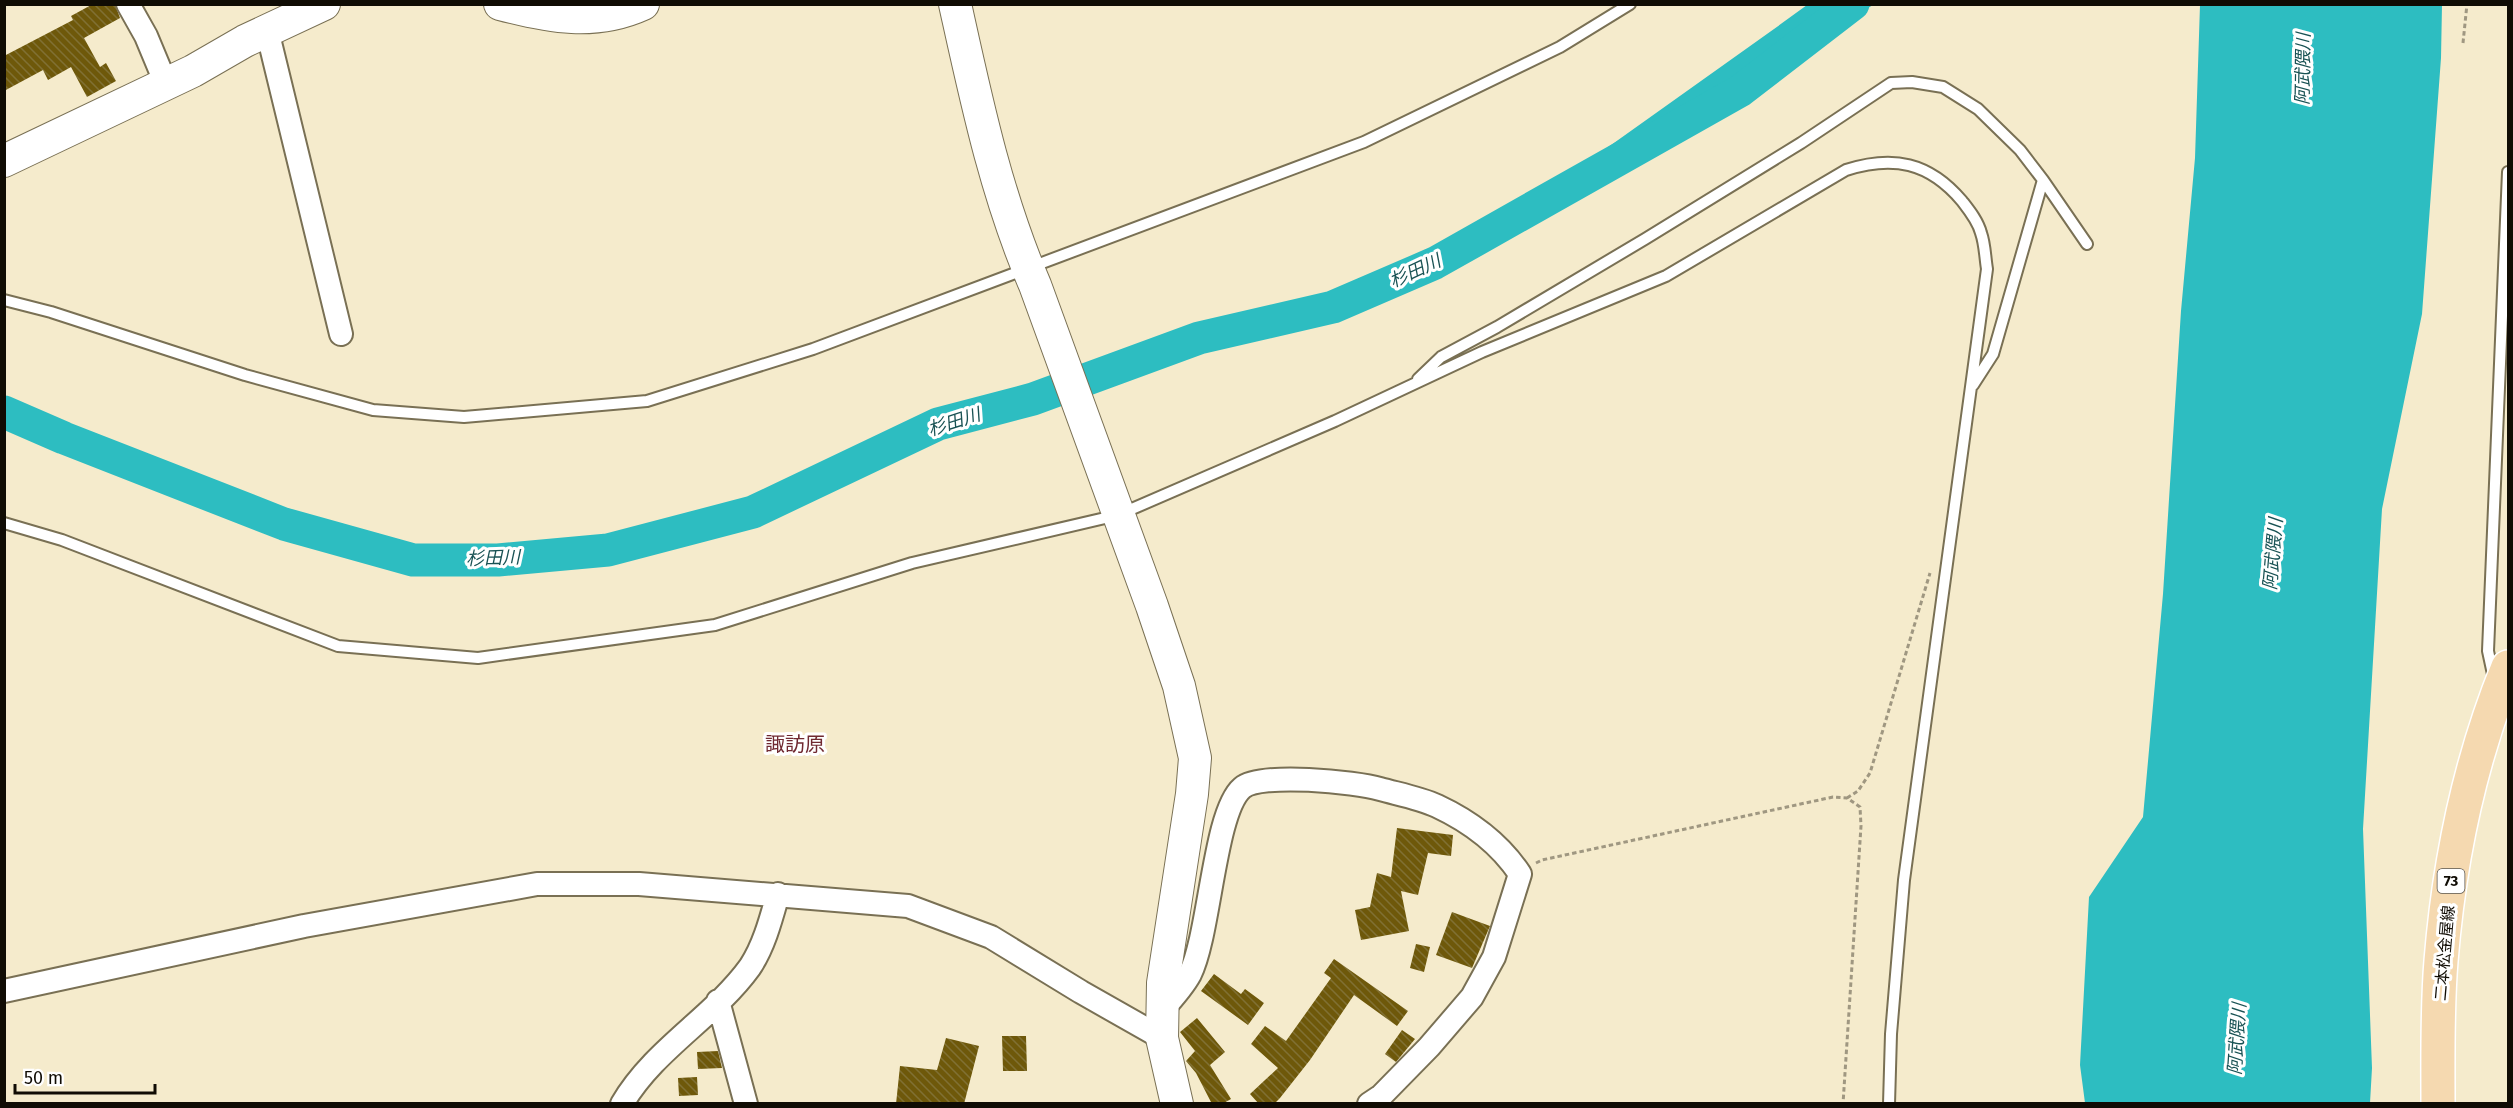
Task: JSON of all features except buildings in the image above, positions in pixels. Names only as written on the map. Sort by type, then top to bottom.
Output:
[{"type":"main road","name":"二本松金屋線","points":[[2438,1104],[2441,962],[2455,846],[2503,681]]},
{"type":"street","points":[[128,4],[146,36],[166,84]]},
{"type":"street","points":[[4,160],[166,84],[267,30],[324,4]]},
{"type":"street","points":[[500,4],[563,18],[584,18],[605,16],[643,4]]},
{"type":"street","points":[[955,4],[977,104],[1016,240],[1119,515],[1179,686],[1195,758],[1192,794],[1163,983],[1162,1024],[1177,1104]]},
{"type":"street","points":[[267,30],[341,334]]},
{"type":"street","points":[[1162,1024],[1190,974],[1200,940],[1226,818],[1233,797],[1244,786],[1281,779],[1360,784],[1436,805],[1486,836],[1506,854],[1520,874],[1494,957],[1472,997],[1429,1047],[1381,1096],[1370,1104]]},
{"type":"street","points":[[4,991],[304,926],[537,884],[639,884],[908,906],[991,936],[1081,992],[1162,1024]]},
{"type":"street","points":[[622,1104],[634,1082],[672,1042],[718,1001],[750,966],[769,926],[778,894]]},
{"type":"street","points":[[718,1001],[746,1104]]},
{"type":"lane","points":[[4,300],[51,312],[245,375],[373,410],[464,417],[647,401],[1031,277],[1364,142],[1560,47],[1630,4]]},
{"type":"lane","points":[[1414,384],[1441,357],[1497,327],[1645,239],[1801,143],[1891,83],[1912,82],[1943,87],[1978,110],[2020,150],[2087,244]]},
{"type":"lane","points":[[4,523],[62,540],[338,646],[478,658],[715,625],[912,563],[1119,515],[1335,421],[1482,352],[1666,276],[1846,170],[1868,163],[1899,162],[1926,171],[1952,189],[1971,213],[1981,231],[1987,269],[1904,880],[1891,1034],[1889,1104]]},
{"type":"lane","points":[[2503,681],[2488,651],[2508,172]]},
{"type":"lane","points":[[1971,390],[1993,354],[2043,180]]},
{"type":"path","points":[[2463,43],[2467,4]]},
{"type":"path","points":[[1847,798],[1858,791],[1870,773],[1930,572],[1948,553]]},
{"type":"path","points":[[1520,874],[1542,860],[1833,797],[1847,798],[1860,807],[1861,826],[1843,1104]]},
{"type":"water","points":[[1807,5],[1873,5],[1486,234],[1774,29]]},
{"type":"water","name":"阿武隈川","points":[[2200,5],[2442,5],[2441,58],[2422,314],[2382,509],[2363,829],[2372,1068],[2370,1103],[2085,1103],[2080,1065],[2089,897],[2143,817],[2163,594],[2181,311],[2195,158]]},
{"type":"waterway","name":"杉田川","points":[[4,412],[64,438],[284,524],[413,560],[498,560],[608,550],[753,512],[938,424],[1033,399],[1199,338],[1333,307],[1435,263],[1740,91],[1853,4]]},
{"type":"district","name":"諏訪原","points":[[795,744]]}]
